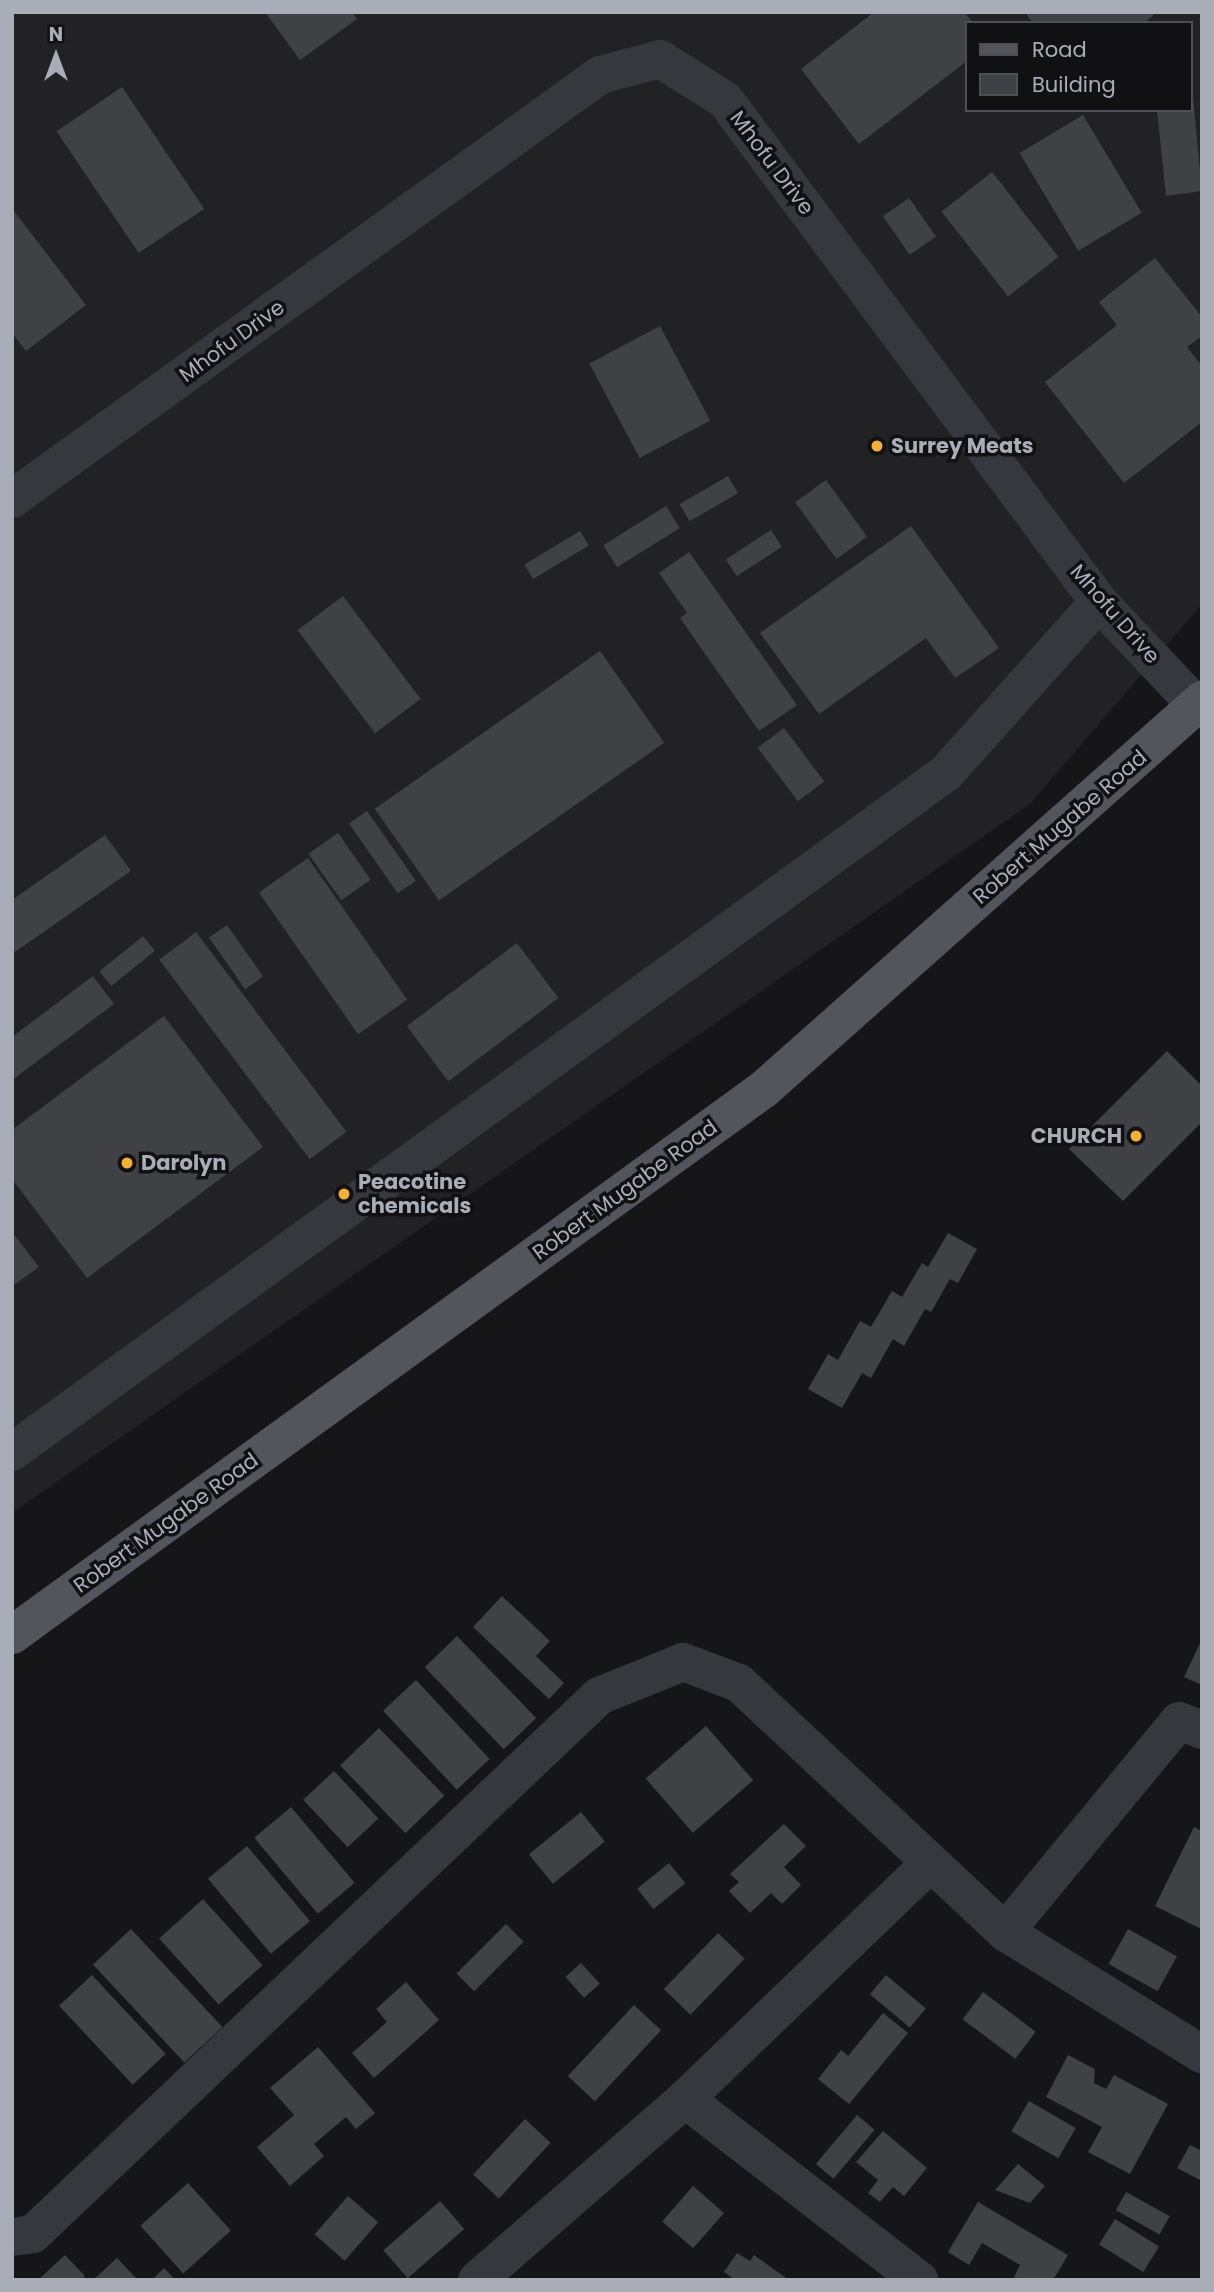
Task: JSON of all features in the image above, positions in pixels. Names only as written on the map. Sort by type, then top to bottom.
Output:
[{"type":"main road","name":"Robert Mugabe Road","points":[[12,1635],[764,1089],[1199,703]]},
{"type":"street","name":"Mhofu Drive","points":[[12,499],[600,75],[660,59],[725,100],[1099,602],[1199,703]]},
{"type":"street","points":[[12,1452],[946,773],[1099,602]]},
{"type":"street","points":[[12,2237],[33,2234],[598,1696],[683,1662],[739,1683],[929,1864],[1005,1931],[1202,2054]]},
{"type":"street","points":[[1005,1931],[1179,1721],[1202,1730]]},
{"type":"street","points":[[477,2280],[685,2099],[929,1864]]},
{"type":"street","points":[[685,2099],[919,2280]]},
{"type":"shaded area","points":[[12,12],[1202,12],[1202,604],[1030,804],[12,1513]]},
{"type":"building","points":[[265,12],[352,12],[357,19],[300,60]]},
{"type":"building","points":[[874,12],[964,12],[971,21],[965,21],[965,63],[859,144],[801,69]]},
{"type":"building","points":[[1025,12],[1157,12],[1146,21],[1032,21]]},
{"type":"building","points":[[122,87],[204,209],[139,253],[57,131]]},
{"type":"building","points":[[1193,98],[1202,191],[1166,196],[1157,112],[1193,112]]},
{"type":"building","points":[[1083,115],[1142,213],[1078,251],[1020,153]]},
{"type":"building","points":[[992,172],[1058,257],[1008,297],[942,211]]},
{"type":"building","points":[[909,198],[936,237],[910,255],[883,216]]},
{"type":"building","points":[[14,211],[86,305],[26,351],[12,333]]},
{"type":"building","points":[[1155,258],[1202,317],[1202,336],[1187,347],[1202,366],[1202,422],[1124,483],[1045,382],[1117,325],[1099,302]]},
{"type":"building","points":[[660,326],[710,420],[640,458],[589,364]]},
{"type":"building","points":[[728,476],[738,493],[690,521],[680,504]]},
{"type":"building","points":[[826,480],[867,537],[836,559],[795,502]]},
{"type":"building","points":[[666,506],[680,528],[617,567],[603,545]]},
{"type":"building","points":[[911,526],[999,648],[955,678],[926,638],[819,714],[760,633]]},
{"type":"building","points":[[771,530],[782,547],[737,576],[726,559]]},
{"type":"building","points":[[580,531],[589,546],[533,579],[524,564]]},
{"type":"building","points":[[689,552],[797,705],[759,731],[680,618],[687,613],[659,573]]},
{"type":"building","points":[[343,596],[421,699],[375,733],[297,630]]},
{"type":"building","points":[[600,651],[664,743],[439,900],[375,809]]},
{"type":"building","points":[[784,728],[824,782],[798,801],[758,748]]},
{"type":"building","points":[[367,811],[416,881],[398,893],[349,824]]},
{"type":"building","points":[[338,833],[371,880],[341,900],[309,854]]},
{"type":"building","points":[[105,835],[131,871],[12,954],[12,900]]},
{"type":"building","points":[[308,858],[407,1000],[358,1034],[259,892]]},
{"type":"building","points":[[227,925],[263,977],[245,989],[209,938]]},
{"type":"building","points":[[196,932],[346,1132],[310,1159],[159,960]]},
{"type":"building","points":[[143,936],[155,951],[111,986],[99,971]]},
{"type":"building","points":[[517,943],[559,998],[448,1081],[407,1026]]},
{"type":"building","points":[[93,976],[114,1004],[12,1080],[12,1037]]},
{"type":"building","name":"Darolyn","points":[[164,1016],[263,1147],[87,1278],[12,1179],[12,1130]]},
{"type":"building","name":"CHURCH","points":[[1167,1051],[1202,1086],[1202,1122],[1123,1201],[1069,1149]]},
{"type":"building","points":[[12,1232],[39,1267],[14,1285],[12,1282]]},
{"type":"building","points":[[948,1233],[977,1249],[958,1283],[950,1279],[931,1312],[925,1309],[904,1346],[893,1339],[871,1378],[862,1373],[842,1408],[808,1389],[828,1354],[838,1360],[860,1321],[871,1327],[892,1291],[902,1297],[922,1263],[928,1267]]},
{"type":"building","points":[[502,1596],[550,1641],[536,1656],[564,1683],[549,1699],[473,1627]]},
{"type":"building","points":[[457,1636],[536,1718],[504,1749],[425,1667]]},
{"type":"building","points":[[1202,1639],[1202,1685],[1184,1677]]},
{"type":"building","points":[[416,1680],[490,1759],[457,1790],[383,1711]]},
{"type":"building","points":[[706,1726],[753,1780],[693,1833],[646,1778]]},
{"type":"building","points":[[379,1728],[444,1796],[405,1833],[340,1766]]},
{"type":"building","points":[[334,1771],[378,1819],[348,1847],[303,1800]]},
{"type":"building","points":[[291,1807],[355,1883],[318,1914],[254,1838]]},
{"type":"building","points":[[581,1812],[605,1842],[553,1884],[529,1854]]},
{"type":"building","points":[[784,1824],[806,1846],[784,1867],[801,1885],[782,1904],[771,1893],[750,1913],[729,1891],[739,1882],[730,1874]]},
{"type":"building","points":[[1194,1827],[1202,1831],[1201,1929],[1155,1906]]},
{"type":"building","points":[[247,1846],[310,1921],[271,1954],[208,1879]]},
{"type":"building","points":[[669,1863],[685,1883],[653,1909],[637,1889]]},
{"type":"building","points":[[203,1899],[263,1965],[219,2005],[159,1938]]},
{"type":"building","points":[[506,1924],[524,1942],[474,1991],[457,1973]]},
{"type":"building","points":[[131,1929],[222,2027],[184,2062],[93,1964]]},
{"type":"building","points":[[1128,1929],[1177,1956],[1158,1991],[1109,1964]]},
{"type":"building","points":[[718,1933],[745,1959],[690,2015],[664,1989]]},
{"type":"building","points":[[581,1963],[600,1984],[584,1998],[565,1977]]},
{"type":"building","points":[[92,1975],[166,2054],[133,2085],[59,2006]]},
{"type":"building","points":[[886,1975],[926,2008],[910,2028],[870,1994]]},
{"type":"building","points":[[406,1982],[439,2020],[374,2078],[352,2053],[387,2022],[376,2009]]},
{"type":"building","points":[[983,1992],[1036,2032],[1015,2059],[963,2019]]},
{"type":"building","points":[[634,2005],[661,2030],[595,2101],[568,2076]]},
{"type":"building","points":[[883,2013],[908,2033],[849,2104],[818,2079],[841,2050],[848,2056]]},
{"type":"building","points":[[318,2047],[375,2113],[356,2129],[346,2117],[314,2144],[324,2156],[290,2186],[257,2147],[294,2115],[270,2088]]},
{"type":"building","points":[[1068,2055],[1095,2069],[1094,2083],[1106,2089],[1114,2075],[1168,2104],[1130,2174],[1088,2152],[1102,2127],[1046,2097]]},
{"type":"building","points":[[1029,2101],[1076,2128],[1058,2158],[1012,2131]]},
{"type":"building","points":[[857,2115],[875,2130],[833,2179],[816,2164]]},
{"type":"building","points":[[525,2119],[551,2143],[499,2198],[473,2175]]},
{"type":"building","points":[[883,2131],[927,2168],[904,2196],[893,2187],[880,2202],[868,2193],[878,2180],[856,2162]]},
{"type":"building","points":[[1190,2145],[1202,2151],[1202,2181],[1177,2168]]},
{"type":"building","points":[[1018,2164],[1045,2186],[1030,2203],[995,2190]]},
{"type":"building","points":[[188,2183],[231,2231],[183,2273],[140,2226]]},
{"type":"building","points":[[693,2186],[724,2213],[693,2248],[662,2221]]},
{"type":"building","points":[[1126,2192],[1170,2216],[1160,2235],[1116,2210]]},
{"type":"building","points":[[348,2196],[378,2222],[345,2261],[315,2234]]},
{"type":"building","points":[[440,2201],[464,2229],[408,2278],[383,2250]]},
{"type":"building","points":[[978,2202],[1068,2255],[1053,2280],[1018,2280],[1014,2277],[1020,2265],[982,2243],[969,2265],[948,2252]]},
{"type":"building","points":[[1115,2219],[1159,2247],[1143,2272],[1099,2244]]},
{"type":"building","points":[[737,2253],[750,2261],[754,2255],[786,2278],[735,2280],[724,2272]]},
{"type":"building","points":[[65,2255],[85,2276],[81,2280],[38,2280]]},
{"type":"building","points":[[117,2258],[138,2280],[93,2280]]},
{"type":"building","points":[[164,2268],[175,2280],[152,2280]]},
{"type":"place","name":"Surrey Meats","points":[[877,446]]},
{"type":"place","name":"CHURCH","points":[[1136,1136]]},
{"type":"place","name":"Darolyn","points":[[127,1163]]},
{"type":"place","name":"Peacotine chemicals","points":[[344,1194]]}]
